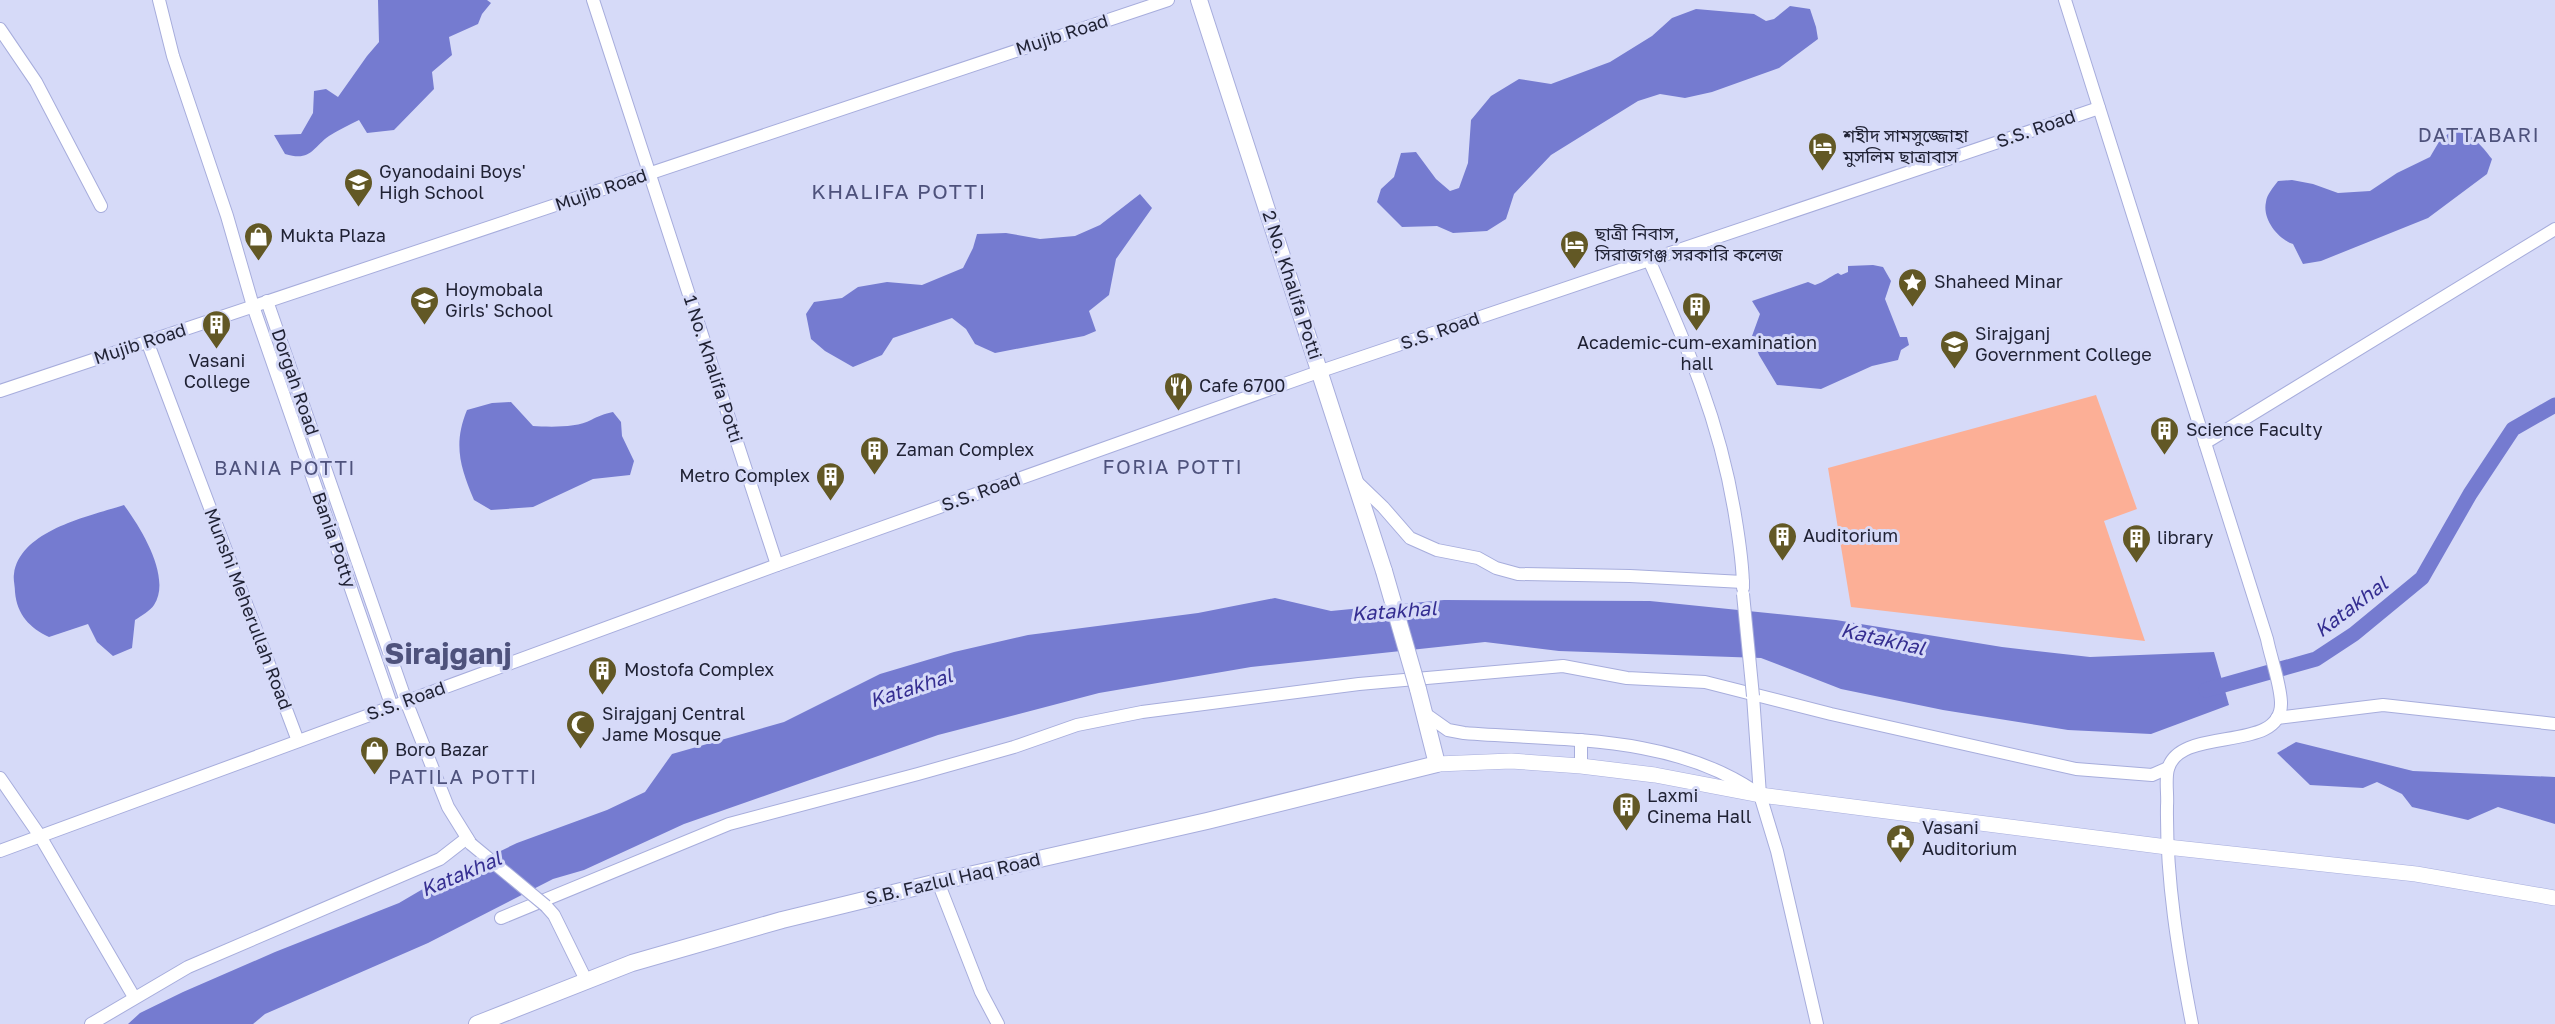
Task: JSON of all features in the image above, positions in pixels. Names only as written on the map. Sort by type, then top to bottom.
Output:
[{"type":"main road","name":"2 No. Khalifa Potti","points":[[1199,0],[1384,571],[1437,764]]},
{"type":"main road","name":"S.B. Fazlul Haq Road","points":[[477,1024],[632,963],[771,923],[938,882],[1207,821],[1437,764]]},
{"type":"street","points":[[159,0],[173,56],[227,216],[253,306]]},
{"type":"street","name":"1 No. Khalifa Potti","points":[[593,0],[777,565]]},
{"type":"street","name":"Mujib Road","points":[[0,391],[1168,0]]},
{"type":"street","points":[[501,918],[729,824],[929,771],[1077,725],[1142,712],[1371,682],[1563,666],[1627,678],[1705,682],[1831,714],[2076,769],[2152,775],[2168,768],[2177,756],[2190,747],[2262,731],[2270,727],[2277,718],[2281,703],[2267,639],[2065,0]]},
{"type":"street","points":[[0,29],[36,82],[102,206]]},
{"type":"street","name":"S.S. Road","points":[[0,851],[777,565],[1321,371],[2099,108]]},
{"type":"street","points":[[2205,443],[2555,229]]},
{"type":"street","points":[[1649,260],[1708,399],[1728,471],[1743,588],[1760,795],[1777,851],[1817,1024]]},
{"type":"street","name":"Dorgah Road","points":[[267,302],[406,701],[448,807],[469,841],[554,915],[586,980]]},
{"type":"street","name":"Bania Potty","points":[[253,306],[392,707]]},
{"type":"street","name":"Munshi Meherullah Road","points":[[147,341],[298,741]]},
{"type":"street","points":[[1356,482],[1383,507],[1410,538],[1437,550],[1478,558],[1496,568],[1518,574],[1630,576],[1743,588]]},
{"type":"street","points":[[2277,718],[2383,705],[2555,724]]},
{"type":"street","points":[[1424,713],[1448,730],[1464,733],[1597,741],[1678,755],[1716,769],[1760,795]]},
{"type":"street","points":[[1581,741],[1581,766]]},
{"type":"street","points":[[1437,764],[1511,761],[1581,766],[1655,775],[1760,795],[2167,847],[2416,874],[2555,898]]},
{"type":"street","points":[[2168,768],[2167,847],[2179,951],[2192,1024]]},
{"type":"street","points":[[0,778],[40,836],[134,997]]},
{"type":"street","points":[[91,1024],[188,967],[440,859],[469,841]]},
{"type":"street","points":[[938,882],[981,992],[998,1024]]},
{"type":"shaded area","points":[[2096,395],[2137,509],[2104,521],[2145,641],[1851,607],[1828,468]]},
{"type":"water","points":[[378,0],[487,0],[491,3],[482,14],[478,24],[449,37],[452,55],[432,72],[434,89],[394,130],[367,133],[359,120],[329,136],[306,155],[285,154],[274,135],[301,134],[313,113],[314,91],[326,89],[338,97],[379,42]]},
{"type":"water","points":[[1790,6],[1810,9],[1818,39],[1779,68],[1712,92],[1685,98],[1660,94],[1638,101],[1551,155],[1514,194],[1506,219],[1487,231],[1453,233],[1437,226],[1402,227],[1377,202],[1381,189],[1394,177],[1401,153],[1416,152],[1436,179],[1450,191],[1459,188],[1468,163],[1471,120],[1491,96],[1519,79],[1551,84],[1610,62],[1652,36],[1672,18],[1696,9],[1754,14],[1766,21],[1774,19]]},
{"type":"water","points":[[2452,131],[2465,134],[2480,144],[2492,159],[2487,174],[2428,218],[2321,261],[2303,264],[2293,244],[2282,238],[2272,228],[2265,208],[2270,191],[2278,181],[2292,180],[2313,184],[2338,193],[2370,191],[2397,173],[2430,157],[2440,140]]},
{"type":"water","points":[[1140,194],[1152,208],[1116,259],[1109,295],[1089,311],[1096,331],[1084,336],[995,353],[975,344],[966,329],[952,318],[893,338],[882,355],[853,367],[825,351],[811,339],[806,314],[814,302],[842,298],[858,287],[887,282],[922,285],[963,268],[977,234],[1006,233],[1040,239],[1075,236],[1100,225]]},
{"type":"water","points":[[1848,266],[1883,267],[1891,281],[1885,299],[1900,337],[1907,337],[1909,345],[1901,350],[1898,360],[1872,366],[1821,389],[1777,385],[1759,355],[1752,336],[1760,314],[1752,301],[1808,282],[1815,285],[1838,273],[1841,275],[1848,272]]},
{"type":"water","points":[[511,402],[533,426],[585,423],[613,412],[621,422],[622,436],[634,461],[630,475],[593,479],[533,507],[491,510],[474,500],[462,466],[459,445],[467,410],[492,403]]},
{"type":"water","points":[[124,505],[146,540],[157,568],[159,581],[159,594],[154,605],[135,620],[132,648],[113,656],[97,642],[88,624],[49,637],[30,625],[18,607],[14,576],[19,559],[29,546],[58,527]]},
{"type":"water","points":[[1275,598],[1331,611],[1444,600],[1650,601],[1836,620],[2002,647],[2090,657],[2214,652],[2229,705],[2151,734],[2068,730],[1943,710],[1841,689],[1761,658],[1559,651],[1485,642],[1251,667],[1099,693],[938,735],[684,824],[584,870],[553,879],[428,943],[265,1014],[253,1024],[128,1024],[140,1013],[183,992],[275,952],[399,903],[428,886],[517,843],[607,810],[645,792],[672,754],[784,722],[880,674],[954,652],[1028,635],[1198,613]]},
{"type":"water","points":[[2296,742],[2413,771],[2555,777],[2555,824],[2498,807],[2468,820],[2412,807],[2402,794],[2377,782],[2363,788],[2310,785],[2277,753]]},
{"type":"waterway","name":"Katakhal","points":[[2206,690],[2316,659],[2354,634],[2422,578],[2470,494],[2513,429],[2555,405]]},
{"type":"place","name":"শহীদ সামসুজ্জোহা মুসলিম ছাত্রাবাস","points":[[1822,172]]},
{"type":"place","name":"Gyanodaini Boys' High School","points":[[358,208]]},
{"type":"place","name":"Mukta Plaza","points":[[259,262]]},
{"type":"place","name":"ছাত্রী নিবাস, সিরাজগঞ্জ সরকারি কলেজ","points":[[1574,270]]},
{"type":"place","name":"Shaheed Minar","points":[[1913,308]]},
{"type":"place","name":"Hoymobala Girls' School","points":[[424,326]]},
{"type":"place","name":"Academic-cum-examination hall","points":[[1697,332]]},
{"type":"place","name":"Vasani College","points":[[217,350]]},
{"type":"place","name":"Sirajganj Government College","points":[[1954,370]]},
{"type":"place","name":"Cafe 6700","points":[[1178,412]]},
{"type":"place","name":"Science Faculty","points":[[2165,456]]},
{"type":"place","name":"Zaman Complex","points":[[875,476]]},
{"type":"place","name":"Metro Complex","points":[[831,502]]},
{"type":"place","name":"Auditorium","points":[[1782,562]]},
{"type":"place","name":"library","points":[[2136,564]]},
{"type":"place","name":"Mostofa Complex","points":[[603,696]]},
{"type":"place","name":"Sirajganj Central Jame Mosque","points":[[581,750]]},
{"type":"place","name":"Boro Bazar","points":[[374,776]]},
{"type":"place","name":"Laxmi Cinema Hall","points":[[1626,832]]},
{"type":"place","name":"Vasani Auditorium","points":[[1901,864]]},
{"type":"district","name":"DATTABARI","points":[[2479,135]]},
{"type":"district","name":"KHALIFA POTTI","points":[[899,192]]},
{"type":"district","name":"FORIA POTTI","points":[[1173,467]]},
{"type":"district","name":"BANIA POTTI","points":[[285,468]]},
{"type":"district","name":"Sirajganj","points":[[448,654]]},
{"type":"district","name":"PATILA POTTI","points":[[463,777]]}]
